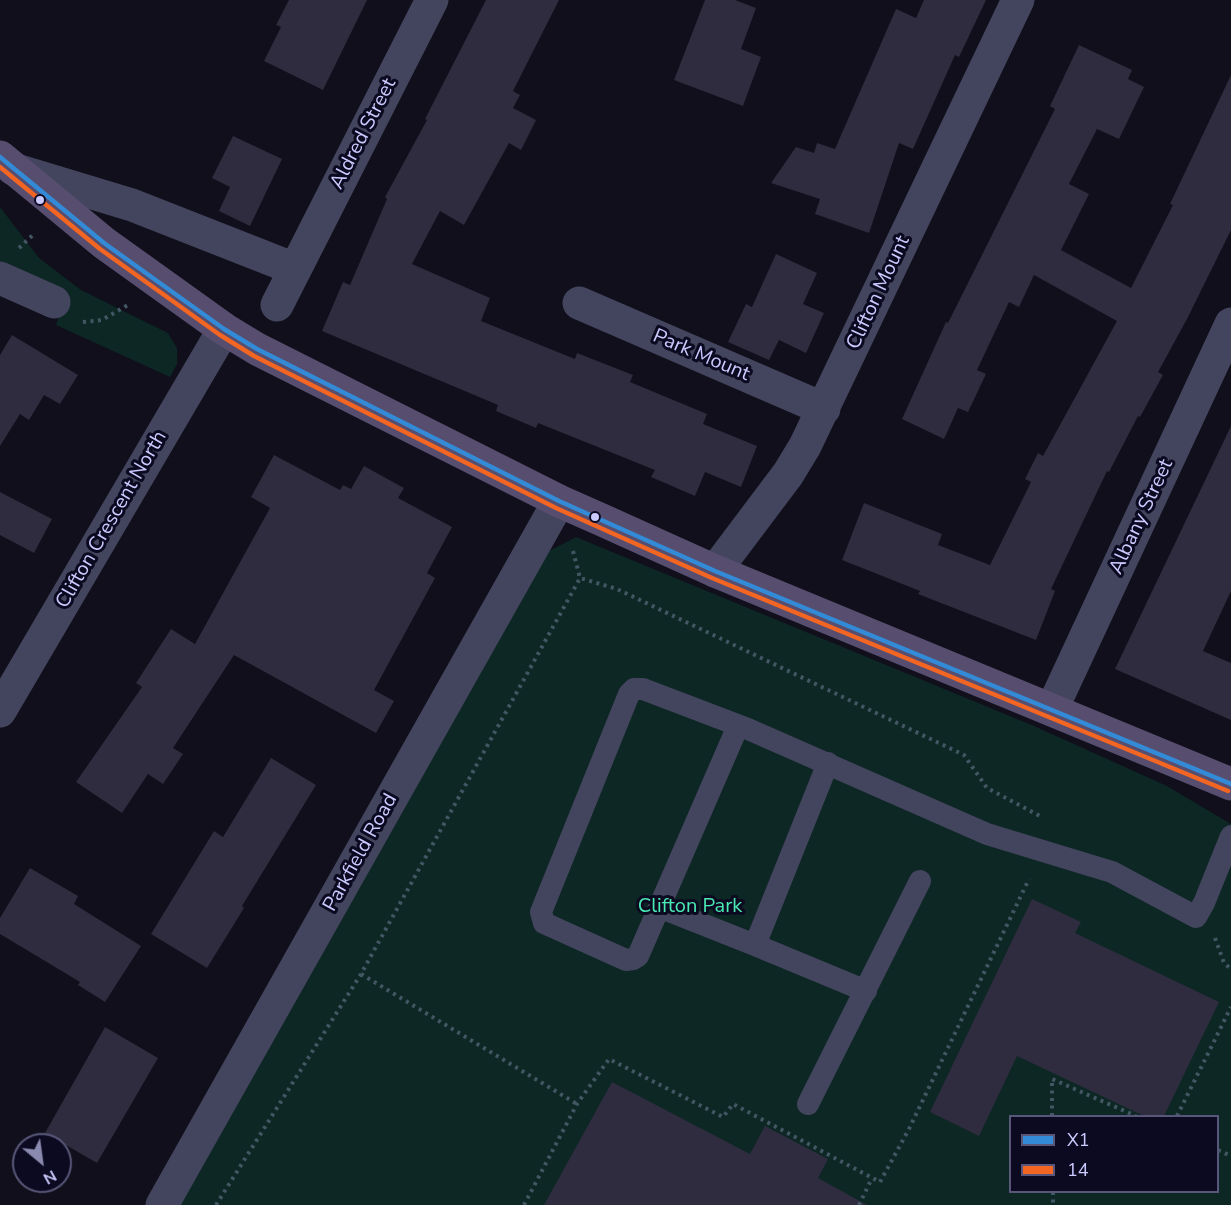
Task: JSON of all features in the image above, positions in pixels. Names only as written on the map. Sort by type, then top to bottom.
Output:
[{"type":"main road","points":[[6,163],[104,243],[224,329],[257,349],[559,501],[715,571],[1231,784]]},
{"type":"street","name":"Aldred Street","points":[[277,305],[432,0]]},
{"type":"street","name":"Clifton Mount","points":[[715,571],[788,474],[824,409],[1018,0]]},
{"type":"street","points":[[6,163],[132,205],[295,269]]},
{"type":"street","points":[[7,265],[54,302]]},
{"type":"street","name":"Park Mount","points":[[579,303],[824,409]]},
{"type":"street","name":"Albany Street","points":[[1052,709],[1231,324]]},
{"type":"street","name":"Clifton Crescent North","points":[[0,711],[224,329]]},
{"type":"street","name":"Parkfield Road","points":[[162,1205],[559,501]]},
{"type":"lane","points":[[738,726],[638,956],[626,960],[544,923],[541,912],[629,694],[634,689],[643,689],[738,726],[828,763],[987,834],[1112,872],[1196,917],[1231,836]]},
{"type":"lane","points":[[755,945],[828,763]]},
{"type":"lane","points":[[808,1104],[920,881]]},
{"type":"lane","points":[[659,907],[866,991]]},
{"type":"path","points":[[7,265],[62,208]]},
{"type":"path","points":[[54,302],[81,322],[102,320],[163,285]]},
{"type":"path","points":[[216,1205],[361,974],[580,578],[559,501]]},
{"type":"path","points":[[524,1205],[577,1104],[609,1059],[723,1117],[733,1104],[880,1182],[909,1129],[1058,825],[987,788],[964,755],[617,589],[580,578]]},
{"type":"path","points":[[1204,903],[1224,963],[1231,969]]},
{"type":"path","points":[[361,974],[577,1104]]},
{"type":"path","points":[[1178,1115],[1231,1007]]},
{"type":"path","points":[[1052,1115],[1052,1079],[1134,1115]]},
{"type":"path","points":[[860,1205],[872,1178]]},
{"type":"green space","points":[[0,207],[39,258],[81,290],[168,333],[177,348],[177,364],[170,377],[56,325],[67,292],[0,262]]},
{"type":"green space","name":"Clifton Park","points":[[576,537],[1034,726],[1167,786],[1231,824],[1231,1205],[179,1205],[545,553]]},
{"type":"building","points":[[289,0],[367,0],[323,90],[264,61],[281,27],[276,25]]},
{"type":"building","points":[[486,0],[559,0],[513,91],[520,95],[513,108],[536,120],[521,150],[509,143],[464,225],[440,211],[412,264],[490,298],[481,321],[575,359],[577,353],[633,375],[630,382],[707,414],[703,424],[757,446],[741,487],[705,472],[695,496],[651,477],[655,470],[538,423],[536,428],[496,411],[498,405],[322,331],[343,282],[350,285],[387,199],[385,197],[427,120],[425,119]]},
{"type":"building","points":[[705,0],[735,0],[756,8],[741,49],[761,57],[743,106],[674,80]]},
{"type":"building","points":[[924,0],[986,0],[959,57],[955,55],[913,149],[899,143],[869,233],[815,214],[820,199],[771,183],[796,147],[814,153],[817,143],[835,149],[896,9],[916,18]]},
{"type":"building","points":[[1079,45],[1132,70],[1128,79],[1144,87],[1119,139],[1097,129],[1069,184],[1089,194],[1061,250],[1131,288],[1173,205],[1170,204],[1231,75],[1231,230],[1158,372],[1163,375],[1140,417],[1138,416],[1109,472],[1107,471],[1051,589],[1055,591],[1036,640],[918,594],[920,591],[842,560],[864,503],[942,534],[938,545],[990,565],[1031,482],[1025,479],[1038,453],[1043,456],[1117,321],[1034,275],[1019,307],[1009,302],[977,370],[986,374],[968,412],[958,408],[944,439],[902,419],[946,322],[948,323],[1055,109],[1050,106]]},
{"type":"building","points":[[233,136],[282,159],[250,226],[219,211],[230,187],[212,178]]},
{"type":"building","points":[[776,254],[817,273],[803,304],[824,313],[806,353],[779,340],[769,360],[728,342],[746,304],[752,307]]},
{"type":"building","points":[[12,335],[78,375],[60,404],[44,395],[29,420],[20,414],[0,446],[0,355]]},
{"type":"building","points":[[1231,426],[1231,591],[1203,651],[1231,663],[1231,720],[1115,669]]},
{"type":"building","points":[[274,455],[340,490],[343,485],[351,489],[364,466],[404,488],[398,498],[452,527],[427,573],[435,578],[374,690],[394,701],[376,733],[234,655],[173,748],[183,754],[163,784],[148,774],[122,813],[76,782],[142,687],[136,683],[171,629],[195,644],[270,508],[251,497]]},
{"type":"building","points":[[0,492],[52,519],[34,553],[0,535]]},
{"type":"building","points":[[271,758],[316,785],[207,968],[151,934],[214,831],[223,837]]},
{"type":"building","points":[[30,868],[78,896],[74,904],[141,946],[105,1002],[78,985],[80,982],[0,934],[0,918]]},
{"type":"building","points":[[1032,899],[1081,922],[1075,933],[1219,1002],[1164,1115],[1142,1115],[1017,1056],[979,1136],[930,1112]]},
{"type":"building","points":[[105,1027],[158,1058],[97,1163],[72,1149],[72,1133],[45,1133]]},
{"type":"building","points":[[612,1082],[750,1154],[765,1126],[828,1159],[818,1178],[867,1205],[544,1205]]},
{"type":"transit line","name":"X1","points":[[0,157],[104,243],[224,329],[257,349],[559,501],[715,571],[1231,784]]},
{"type":"transit line","name":"14","points":[[0,167],[100,249],[220,335],[254,356],[556,508],[712,578],[1228,791]]}]
